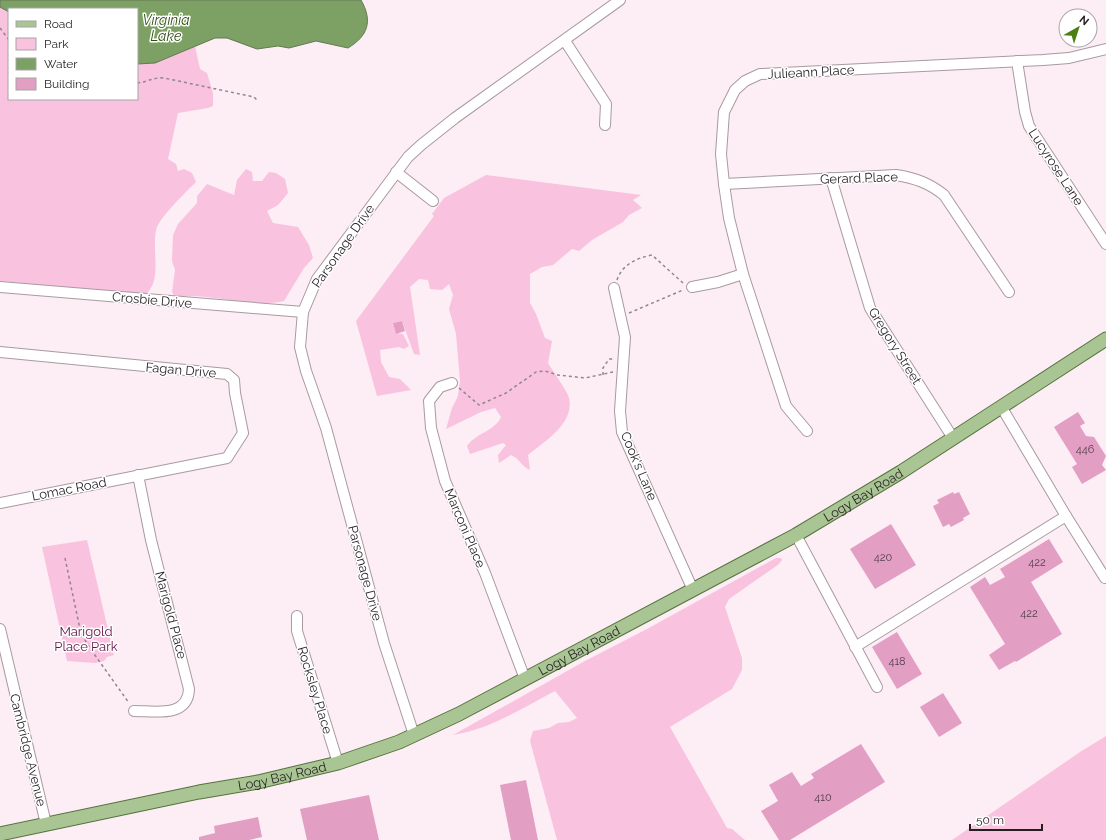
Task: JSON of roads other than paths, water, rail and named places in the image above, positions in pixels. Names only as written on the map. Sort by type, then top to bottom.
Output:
[{"type":"main road","name":"Logy Bay Road","points":[[0,834],[199,792],[258,782],[338,763],[414,736],[796,535],[895,476],[1106,340]]},
{"type":"street","name":"Parsonage Drive","points":[[414,736],[384,643],[326,428],[306,371],[300,348],[303,312],[317,279],[396,172],[421,145],[620,0]]},
{"type":"street","points":[[565,41],[606,104],[605,125]]},
{"type":"street","name":"Julieann Place","points":[[807,431],[786,406],[743,274],[729,218],[721,154],[724,112],[735,90],[745,81],[760,74],[1069,58],[1106,49]]},
{"type":"street","name":"Lucyrose Lane","points":[[1017,61],[1025,112],[1029,126],[1106,244]]},
{"type":"street","points":[[396,172],[433,202]]},
{"type":"street","name":"Gerard Place","points":[[724,184],[896,175],[921,180],[933,186],[944,195],[1009,292]]},
{"type":"street","name":"Gregory Street","points":[[831,178],[870,308],[953,438]]},
{"type":"street","points":[[692,287],[718,282],[743,274]]},
{"type":"street","name":"Crosbie Drive","points":[[0,287],[303,312]]},
{"type":"street","name":"Cook's Lane","points":[[614,288],[625,337],[620,411],[622,432],[693,590]]},
{"type":"street","name":"Fagan Drive","points":[[0,352],[227,374],[234,380],[243,433],[227,458],[138,475]]},
{"type":"street","name":"Marconi Place","points":[[452,383],[440,387],[429,401],[431,428],[445,481],[484,573],[524,679]]},
{"type":"street","points":[[1002,408],[1066,516],[1106,578]]},
{"type":"street","name":"Lomac Road","points":[[0,503],[138,475]]},
{"type":"street","name":"Marigold Place","points":[[134,711],[175,710],[184,704],[189,694],[151,540],[138,475]]},
{"type":"street","points":[[855,647],[1066,516]]},
{"type":"street","points":[[796,535],[877,687]]},
{"type":"street","name":"Rocksley Place","points":[[297,616],[297,631],[338,763]]},
{"type":"street","name":"Cambridge Avenue","points":[[0,629],[4,665],[46,824]]},
{"type":"water","name":"Virginia Lake","points":[[0,0],[361,0],[367,15],[367,21],[364,33],[348,48],[316,41],[289,48],[278,46],[257,49],[227,38],[215,38],[155,63],[138,64],[138,8],[8,8],[8,11],[0,7]]},
{"type":"park label","name":"Marigold Place Park","points":[[86,638]]}]
